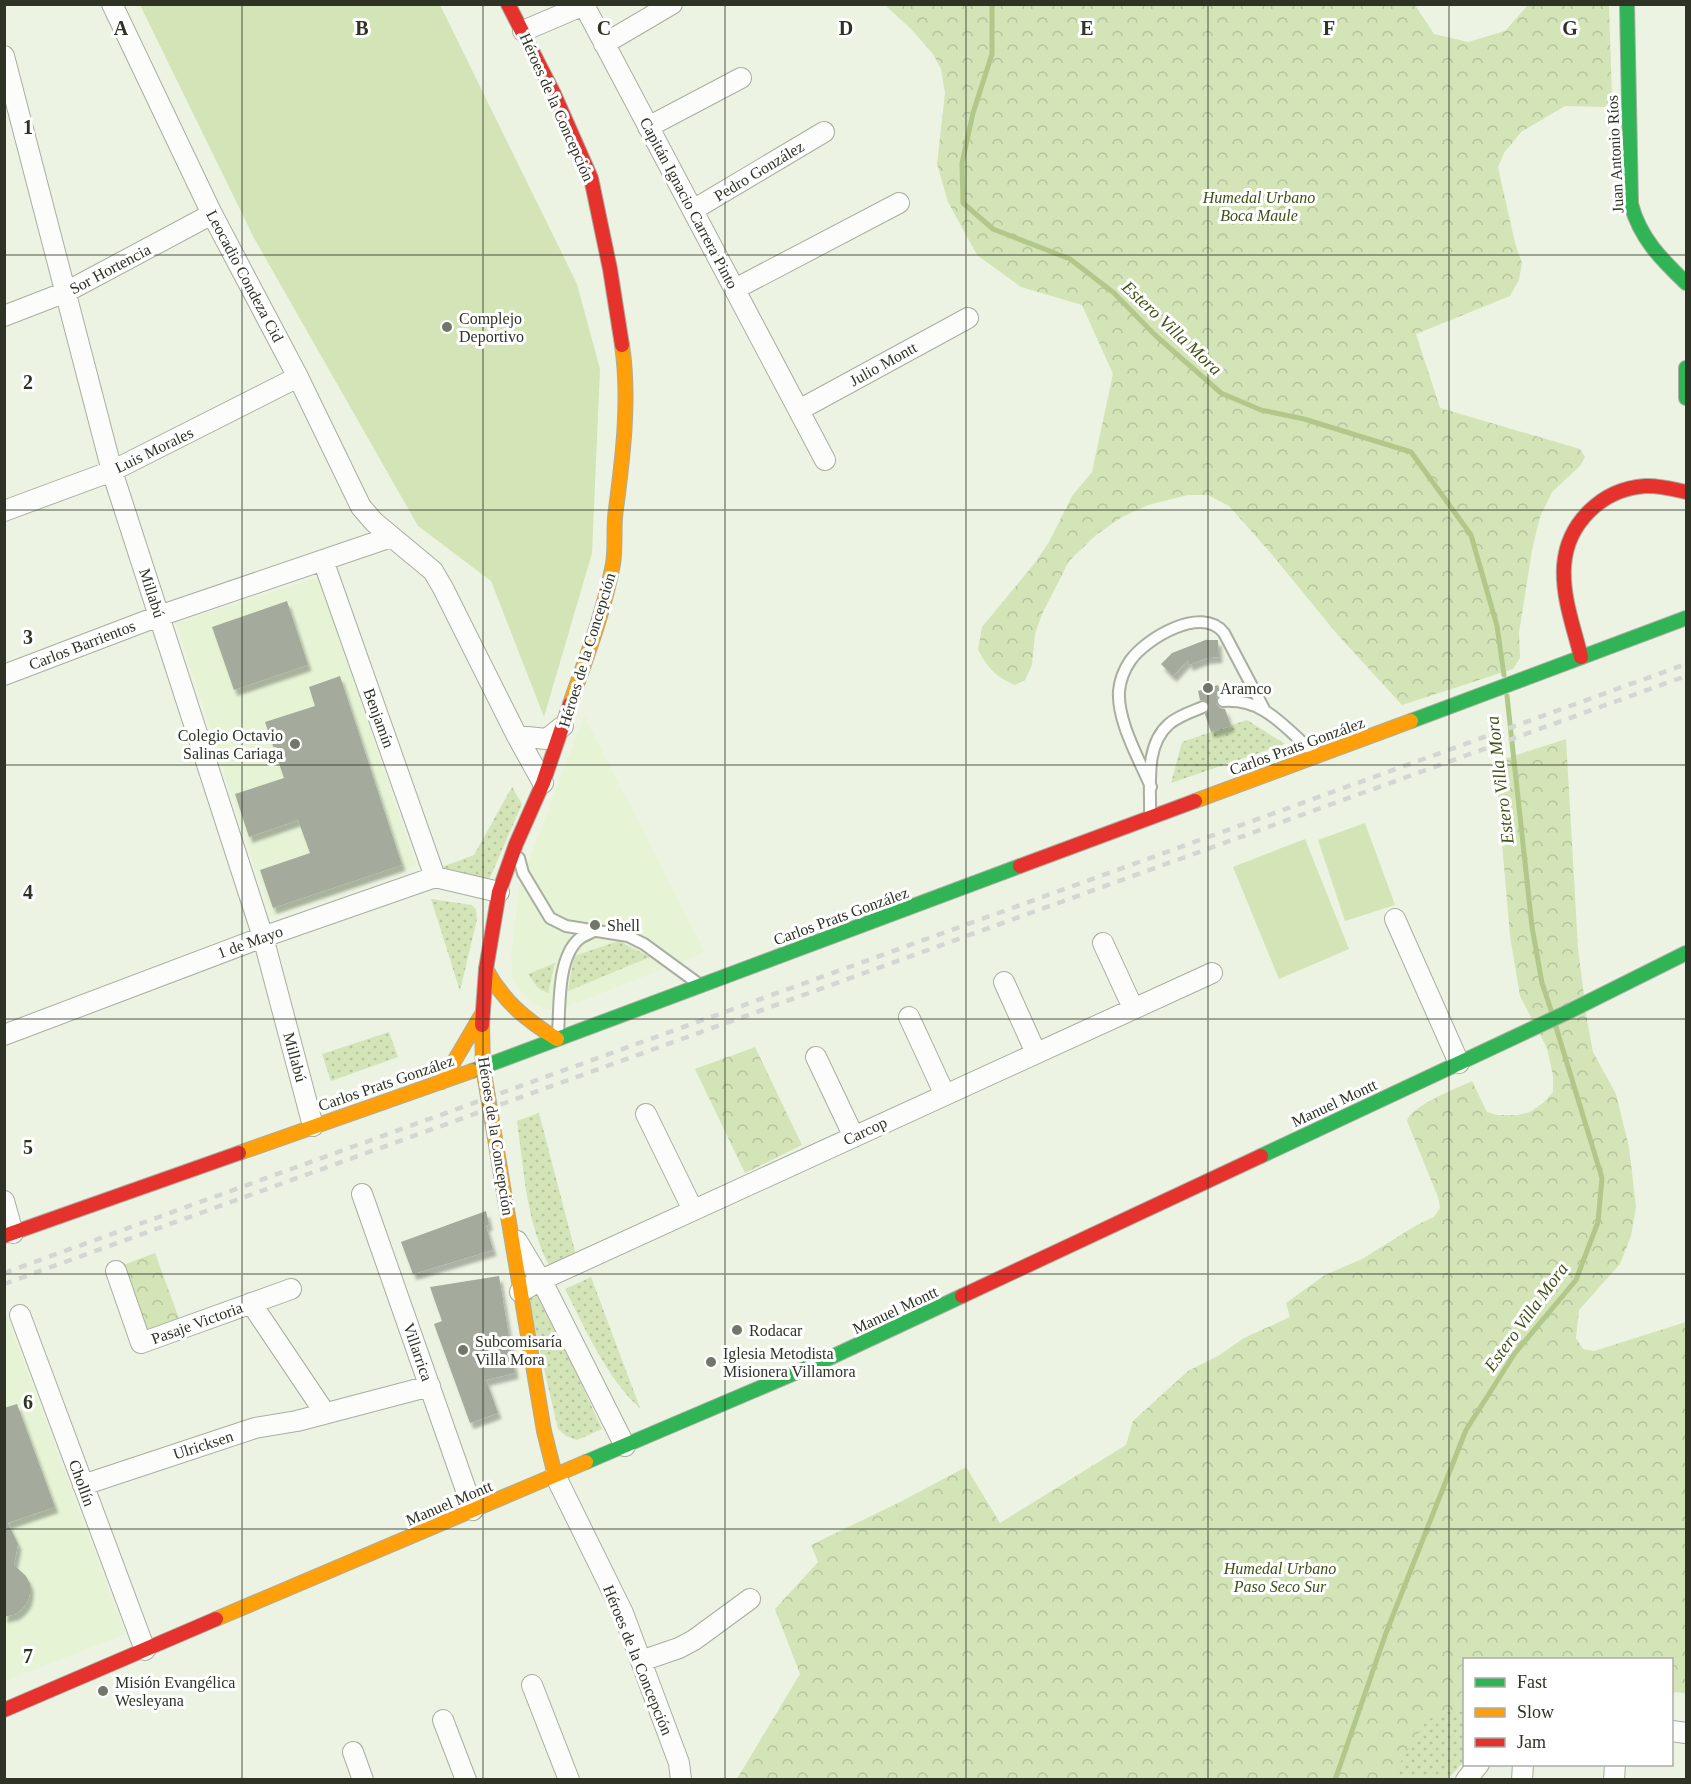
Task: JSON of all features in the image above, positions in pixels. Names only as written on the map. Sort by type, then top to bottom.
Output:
[{"type":"main road","name":"Héroes de la Concepción","points":[[508,4],[554,94],[591,178],[610,269],[623,351],[625,394],[622,466],[615,513],[613,562],[600,616],[564,726],[499,892],[486,969],[482,1014],[483,1066],[544,1431],[555,1475]]},
{"type":"main road","name":"Juan Antonio Ríos","points":[[1627,4],[1631,197],[1634,217],[1639,230],[1653,251],[1686,283]]},
{"type":"main road","points":[[1686,368],[1686,398]]},
{"type":"main road","points":[[1581,657],[1564,576],[1565,555],[1575,529],[1592,508],[1603,499],[1628,488],[1656,486],[1686,492]]},
{"type":"main road","name":"Carlos Prats González","points":[[9,1235],[442,1082],[1686,618]]},
{"type":"main road","name":"Manuel Montt","points":[[4,1710],[775,1382],[911,1321],[1570,1011],[1686,953]]},
{"type":"main road","points":[[486,969],[508,1004],[530,1023],[557,1039]]},
{"type":"main road","points":[[442,1082],[482,1014]]},
{"type":"street","name":"Leocadio Condeza Cid","points":[[112,4],[212,214],[298,377],[361,507],[374,522],[433,571],[543,783]]},
{"type":"street","points":[[604,44],[672,4]]},
{"type":"street","name":"Capitán Ignacio Carrera Pinto","points":[[523,31],[584,5],[825,460]]},
{"type":"street","name":"Millabú","points":[[4,56],[112,471],[263,937],[313,1126]]},
{"type":"street","points":[[648,127],[741,78]]},
{"type":"street","name":"Pedro González","points":[[693,210],[824,132]]},
{"type":"street","points":[[735,289],[899,203]]},
{"type":"street","name":"Sor Hortencia","points":[[4,316],[66,292],[212,214]]},
{"type":"street","name":"Julio Montt","points":[[799,410],[968,318]]},
{"type":"street","name":"Luis Morales","points":[[4,511],[112,471],[298,377]]},
{"type":"street","name":"Carlos Barrientos","points":[[4,675],[159,616],[391,537]]},
{"type":"street","name":"Benjamín","points":[[323,560],[435,877]]},
{"type":"street","points":[[517,736],[547,739],[564,726]]},
{"type":"street","points":[[435,877],[499,892]]},
{"type":"street","name":"1 de Mayo","points":[[4,1035],[263,937],[435,877]]},
{"type":"street","points":[[1395,919],[1459,1063]]},
{"type":"street","points":[[1102,943],[1134,1008]]},
{"type":"street","name":"Carcop","points":[[520,1292],[541,1280],[1212,973]]},
{"type":"street","points":[[1004,982],[1036,1053]]},
{"type":"street","points":[[909,1017],[945,1095]]},
{"type":"street","points":[[816,1057],[854,1137]]},
{"type":"street","points":[[646,1114],[693,1210]]},
{"type":"street","name":"Villarrica","points":[[362,1194],[473,1510]]},
{"type":"street","points":[[4,1202],[9,1235]]},
{"type":"street","name":"Héroes de la Concepción","points":[[511,1230],[541,1280],[625,1446]]},
{"type":"street","name":"Pasaje Victoria","points":[[116,1270],[141,1343],[291,1289]]},
{"type":"street","points":[[251,1303],[325,1413]]},
{"type":"street","name":"Chollín","points":[[20,1315],[145,1650]]},
{"type":"street","name":"Ulricksen","points":[[83,1485],[255,1428],[297,1421],[430,1386]]},
{"type":"street","name":"Héroes de la Concepción","points":[[555,1475],[622,1612],[679,1763],[681,1779]]},
{"type":"street","points":[[641,1661],[680,1648],[750,1599]]},
{"type":"street","points":[[532,1685],[569,1779]]},
{"type":"street","points":[[443,1720],[466,1779]]},
{"type":"street","points":[[353,1752],[363,1779]]},
{"type":"street","points":[[1466,1779],[1477,1766]]},
{"type":"lane","points":[[1151,787],[1123,722],[1119,694],[1120,682],[1127,665],[1158,636],[1182,625],[1203,621],[1216,625],[1224,633],[1264,709]]},
{"type":"lane","points":[[1223,701],[1246,702],[1264,709],[1317,756]]},
{"type":"lane","points":[[1150,818],[1152,756],[1157,739],[1177,718],[1203,707]]},
{"type":"lane","points":[[516,844],[523,873],[550,918],[566,926],[628,936],[644,944],[702,985]]},
{"type":"lane","points":[[557,1039],[565,962],[570,950],[580,938],[597,930]]},
{"type":"shaded area","name":"Colegio Octavio Salinas Cariaga","points":[[318,577],[416,865],[271,917],[176,623]]},
{"type":"shaded area","points":[[584,716],[705,952],[566,1007],[547,1009],[534,1003],[521,991],[513,977],[511,958],[519,887]]},
{"type":"shaded area","points":[[4,1309],[125,1634],[5,1681],[4,1681]]},
{"type":"green space","name":"Complejo Deportivo","points":[[140,5],[440,5],[577,284],[600,369],[592,553],[544,717],[491,581],[418,526],[254,238]]},
{"type":"green space","name":"Humedal Urbano Boca Maule","points":[[885,5],[1415,5],[1434,34],[1468,42],[1505,31],[1528,5],[1609,5],[1612,99],[1605,107],[1565,106],[1521,132],[1504,153],[1498,167],[1515,243],[1522,263],[1519,280],[1510,296],[1416,334],[1440,408],[1580,449],[1585,457],[1580,466],[1552,492],[1540,517],[1532,550],[1519,633],[1520,658],[1513,669],[1402,705],[1337,634],[1229,506],[1208,495],[1188,495],[1148,505],[1122,517],[1096,535],[1069,561],[1042,614],[1035,634],[1032,665],[1025,680],[1015,685],[993,671],[978,650],[982,627],[1034,564],[1049,542],[1072,496],[1092,472],[1113,374],[1082,305],[1021,287],[977,255],[948,202],[937,164],[945,93],[941,69],[933,54]]},
{"type":"green space","points":[[1247,720],[1285,744],[1171,783],[1182,742]]},
{"type":"green space","name":"Humedal Urbano Paso Seco Sur","points":[[1566,739],[1578,948],[1587,1020],[1593,1052],[1616,1094],[1629,1147],[1636,1207],[1631,1236],[1620,1264],[1579,1310],[1576,1338],[1583,1349],[1594,1351],[1686,1322],[1686,1693],[1673,1692],[1673,1658],[1463,1658],[1463,1705],[1427,1720],[1390,1779],[737,1779],[800,1674],[775,1609],[818,1562],[811,1545],[966,1467],[1000,1523],[1126,1445],[1133,1421],[1188,1371],[1218,1356],[1244,1338],[1290,1317],[1286,1303],[1325,1275],[1362,1259],[1434,1217],[1440,1208],[1438,1197],[1407,1121],[1416,1109],[1472,1081],[1487,1112],[1497,1115],[1517,1115],[1530,1112],[1553,1092],[1553,1076],[1547,1048],[1520,996],[1510,936],[1495,762]]},
{"type":"green space","points":[[512,787],[522,804],[489,880],[484,882],[442,873],[442,867],[474,855]]},
{"type":"green space","points":[[1365,823],[1395,905],[1345,921],[1318,840]]},
{"type":"green space","points":[[1305,839],[1349,949],[1279,979],[1233,867]]},
{"type":"green space","points":[[431,899],[472,905],[476,910],[477,919],[460,991]]},
{"type":"green space","points":[[619,941],[650,957],[568,991],[574,956]]},
{"type":"green space","points":[[555,963],[548,993],[538,988],[528,974]]},
{"type":"green space","points":[[389,1032],[398,1057],[331,1081],[322,1054]]},
{"type":"green space","points":[[755,1047],[802,1145],[745,1173],[695,1069]]},
{"type":"green space","points":[[539,1113],[576,1255],[550,1267],[531,1214],[517,1121]]},
{"type":"green space","points":[[155,1253],[181,1324],[144,1337],[118,1267]]},
{"type":"green space","points":[[591,1277],[640,1408],[617,1383],[607,1368],[565,1289]]},
{"type":"green space","points":[[538,1290],[602,1429],[577,1440],[566,1436],[558,1429],[527,1295]]},
{"type":"green space","points":[[1448,1679],[1463,1679],[1463,1762],[1448,1779],[1382,1780]]},
{"type":"building","points":[[287,601],[308,665],[234,690],[212,627]]},
{"type":"building","points":[[1208,639],[1206,640],[1218,640],[1219,657],[1207,658],[1189,665],[1188,660],[1173,676],[1161,664],[1172,653]]},
{"type":"building","points":[[340,676],[402,865],[273,908],[260,870],[310,853],[298,820],[249,837],[235,794],[284,778],[265,722],[315,706],[309,687]]},
{"type":"building","points":[[1218,685],[1221,694],[1216,698],[1216,704],[1225,709],[1231,726],[1211,732],[1205,714],[1209,711],[1210,705],[1207,701],[1200,700],[1198,691]]},
{"type":"building","points":[[486,1211],[489,1224],[486,1226],[493,1250],[413,1274],[401,1242]]},
{"type":"building","points":[[499,1276],[515,1373],[486,1380],[498,1413],[470,1423],[434,1324],[442,1321],[430,1287]]},
{"type":"building","points":[[17,1404],[55,1507],[8,1523],[18,1544],[14,1565],[26,1576],[30,1584],[30,1593],[23,1608],[16,1614],[4,1617],[4,1408]]},
{"type":"waterway","name":"Estero Villa Mora","points":[[992,4],[992,54],[973,113],[962,163],[963,203],[993,229],[1070,259],[1114,293],[1155,335],[1221,393],[1261,410],[1304,419],[1411,452],[1471,535],[1497,626],[1504,675]]},
{"type":"waterway","name":"Estero Villa Mora","points":[[1507,696],[1532,927],[1542,983],[1551,1010]]},
{"type":"waterway","name":"Estero Villa Mora","points":[[1335,1780],[1386,1633],[1466,1430],[1515,1353],[1576,1280],[1598,1222],[1602,1178],[1556,1027]]},
{"type":"railway","points":[[4,1273],[1686,664]]},
{"type":"railway","points":[[4,1284],[1686,676]]},
{"type":"traffic: fast","points":[[1627,4],[1631,204],[1646,238],[1686,283]]},
{"type":"traffic: fast","points":[[1686,368],[1686,398]]},
{"type":"traffic: fast","points":[[1411,721],[1686,618]]},
{"type":"traffic: fast","points":[[472,1071],[1020,866]]},
{"type":"traffic: fast","points":[[1261,1156],[1570,1011],[1686,953]]},
{"type":"traffic: fast","points":[[586,1462],[823,1361],[962,1296]]},
{"type":"traffic: slow","points":[[570,704],[600,617],[613,564],[615,516],[625,427],[622,345]]},
{"type":"traffic: slow","points":[[1195,801],[1411,721]]},
{"type":"traffic: slow","points":[[486,969],[500,991],[516,1009],[557,1039]]},
{"type":"traffic: slow","points":[[442,1082],[482,1014]]},
{"type":"traffic: slow","points":[[482,1025],[483,1067],[544,1431],[555,1475]]},
{"type":"traffic: slow","points":[[239,1153],[472,1071]]},
{"type":"traffic: slow","points":[[216,1619],[586,1462]]},
{"type":"traffic: jam","points":[[508,4],[554,94],[591,178],[610,269],[622,345]]},
{"type":"traffic: jam","points":[[1581,657],[1569,612],[1564,578],[1567,550],[1580,523],[1601,501],[1629,489],[1655,486],[1686,492]]},
{"type":"traffic: jam","points":[[482,1025],[486,969],[499,892],[516,844],[543,783],[570,704]]},
{"type":"traffic: jam","points":[[1020,866],[1195,801]]},
{"type":"traffic: jam","points":[[4,1236],[239,1153]]},
{"type":"traffic: jam","points":[[962,1296],[1261,1156]]},
{"type":"traffic: jam","points":[[4,1710],[216,1619]]},
{"type":"place","name":"Complejo Deportivo","points":[[447,327]]},
{"type":"place","name":"Aramco","points":[[1208,688]]},
{"type":"place","name":"Colegio Octavio Salinas Cariaga","points":[[295,744]]},
{"type":"place","name":"Shell","points":[[595,925]]},
{"type":"place","name":"Rodacar","points":[[737,1330]]},
{"type":"place","name":"Subcomisaría Villa Mora","points":[[463,1350]]},
{"type":"place","name":"Iglesia Metodista Misionera Villamora","points":[[711,1362]]},
{"type":"place","name":"Misión Evangélica Wesleyana","points":[[103,1691]]}]
